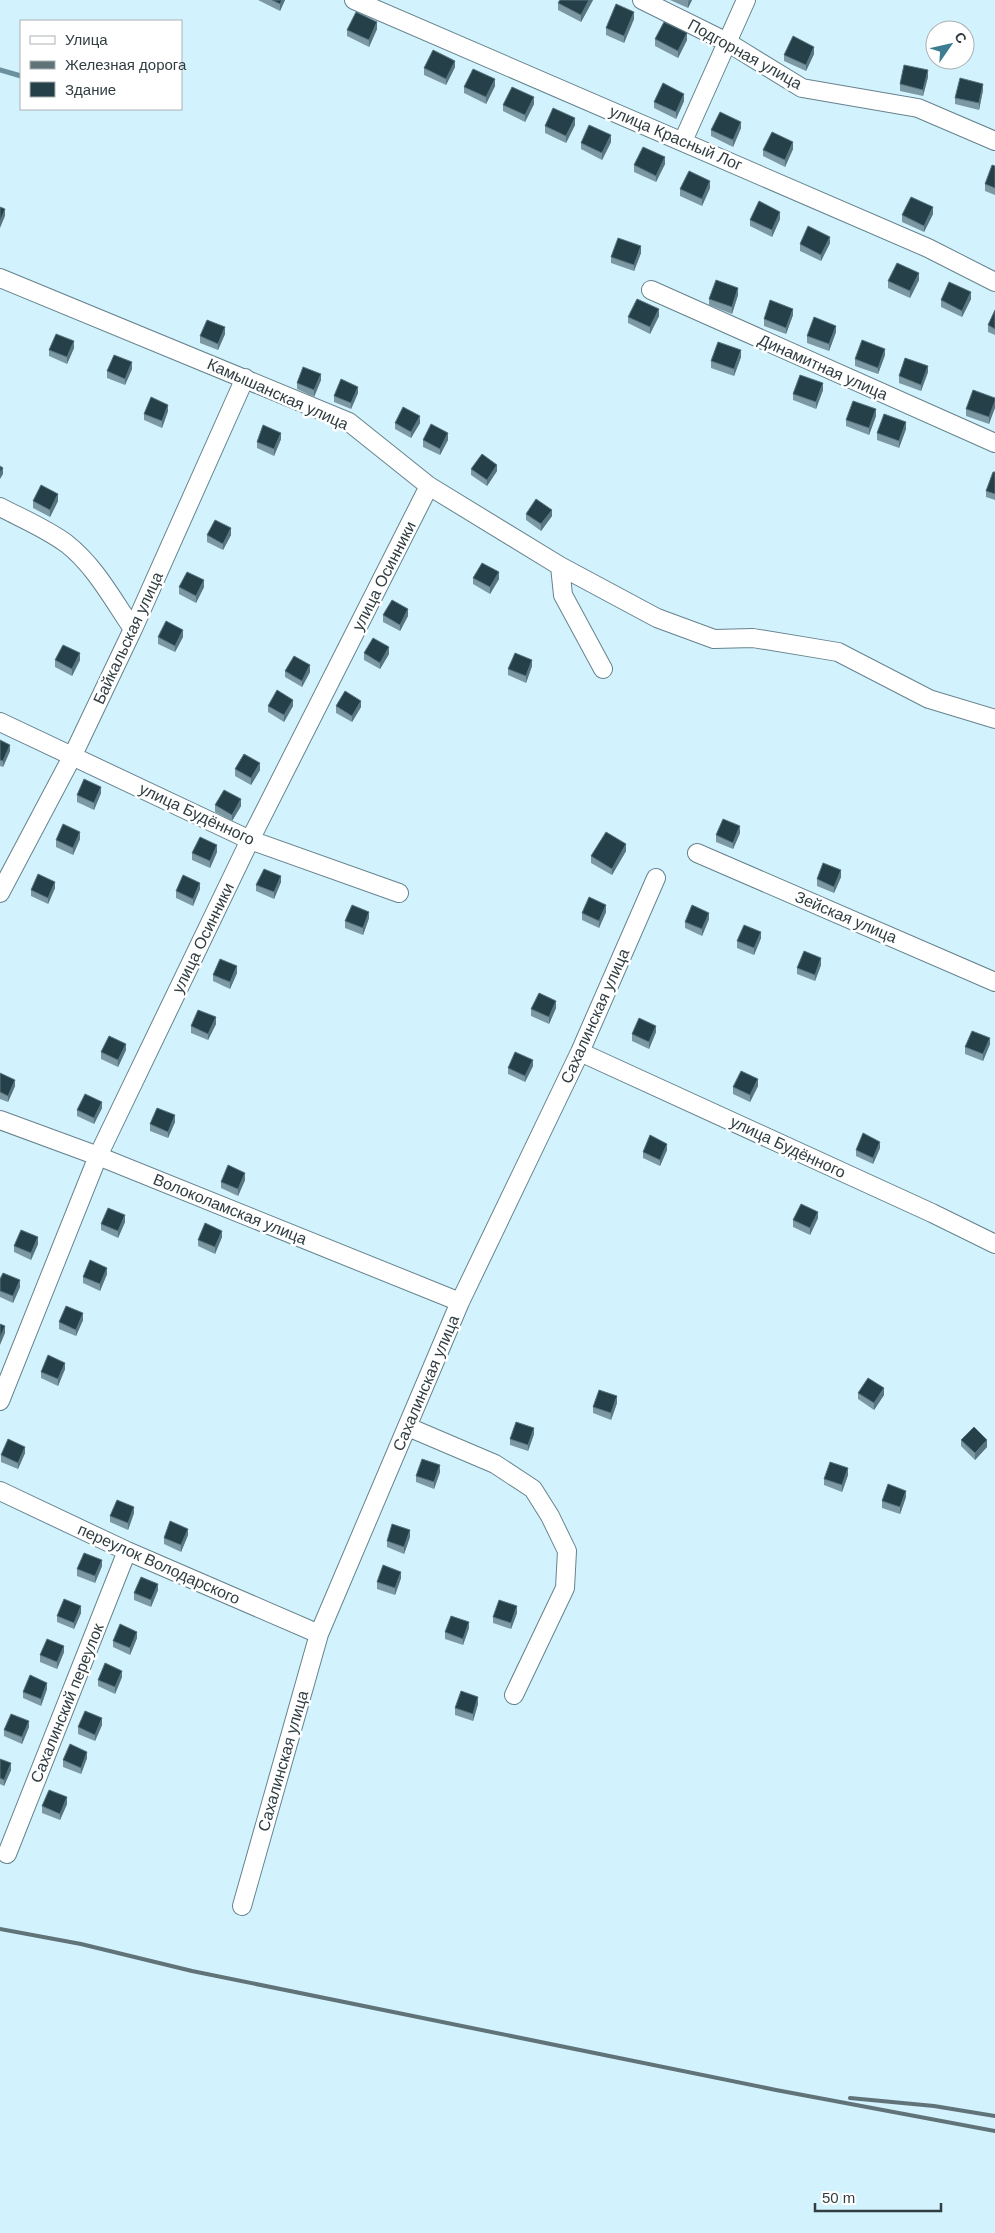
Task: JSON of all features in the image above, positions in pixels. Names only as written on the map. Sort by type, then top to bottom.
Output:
[{"type":"street","name":"улица Красный Лог","points":[[354,0],[928,248],[995,282]]},
{"type":"street","name":"Подгорная улица","points":[[642,0],[727,42],[802,88],[918,108],[995,141]]},
{"type":"street","points":[[683,141],[746,0]]},
{"type":"street","name":"Камышанская улица","points":[[0,278],[349,422],[429,486],[560,566],[657,618],[714,639],[753,638],[838,652],[929,699],[995,719]]},
{"type":"street","name":"Динамитная улица","points":[[652,290],[995,443]]},
{"type":"street","name":"Байкальская улица","points":[[2,886],[73,755],[133,629],[245,378]]},
{"type":"street","name":"улица Осинники","points":[[0,1400],[98,1156],[250,840],[429,486]]},
{"type":"street","points":[[0,507],[47,531],[68,545],[90,568],[133,629]]},
{"type":"street","points":[[560,566],[563,595],[603,669]]},
{"type":"street","name":"улица Будённого","points":[[0,722],[250,840],[398,893]]},
{"type":"street","name":"Зейская улица","points":[[697,853],[995,982]]},
{"type":"street","name":"Сахалинская улица","points":[[242,1906],[318,1634],[460,1302],[580,1052],[656,878]]},
{"type":"street","name":"улица Будённого","points":[[580,1052],[932,1213],[995,1244]]},
{"type":"street","name":"Волоколамская улица","points":[[0,1120],[98,1156],[460,1302]]},
{"type":"street","points":[[408,1427],[495,1464],[533,1489],[550,1516],[567,1551],[565,1588],[514,1696]]},
{"type":"street","name":"переулок Володарского","points":[[0,1491],[127,1551],[318,1634]]},
{"type":"street","name":"Сахалинский переулок","points":[[7,1854],[127,1551]]},
{"type":"building","points":[[272,0],[282,0],[280,4]]},
{"type":"building","points":[[560,0],[589,0],[581,15],[558,3]]},
{"type":"building","points":[[616,4],[634,12],[624,36],[606,28]]},
{"type":"building","points":[[356,12],[377,22],[369,40],[347,30]]},
{"type":"building","points":[[664,22],[687,33],[678,51],[655,39]]},
{"type":"building","points":[[793,36],[814,47],[806,65],[784,55]]},
{"type":"building","points":[[433,50],[455,61],[446,79],[424,68]]},
{"type":"building","points":[[904,65],[928,70],[923,90],[900,84]]},
{"type":"building","points":[[473,69],[495,79],[486,97],[464,87]]},
{"type":"building","points":[[960,78],[983,84],[979,103],[955,98]]},
{"type":"building","points":[[663,83],[684,94],[676,112],[654,102]]},
{"type":"building","points":[[512,87],[534,97],[525,115],[503,105]]},
{"type":"building","points":[[553,108],[575,118],[566,136],[545,126]]},
{"type":"building","points":[[720,112],[741,122],[733,140],[711,130]]},
{"type":"building","points":[[589,125],[611,135],[602,153],[581,143]]},
{"type":"building","points":[[772,132],[793,142],[785,160],[763,150]]},
{"type":"building","points":[[643,147],[665,157],[656,176],[634,165]]},
{"type":"building","points":[[992,165],[995,166],[995,188],[985,184]]},
{"type":"building","points":[[689,171],[710,181],[702,199],[680,189]]},
{"type":"building","points":[[911,197],[933,207],[924,226],[902,215]]},
{"type":"building","points":[[759,201],[780,212],[772,230],[750,220]]},
{"type":"building","points":[[0,207],[5,209],[0,222]]},
{"type":"building","points":[[808,226],[830,237],[821,255],[800,244]]},
{"type":"building","points":[[618,238],[641,246],[634,265],[611,257]]},
{"type":"building","points":[[897,263],[919,273],[910,291],[888,281]]},
{"type":"building","points":[[716,280],[738,288],[732,307],[709,299]]},
{"type":"building","points":[[949,282],[971,292],[962,311],[941,300]]},
{"type":"building","points":[[637,299],[659,309],[650,327],[628,317]]},
{"type":"building","points":[[770,300],[793,309],[786,328],[764,319]]},
{"type":"building","points":[[995,310],[995,329],[988,325]]},
{"type":"building","points":[[814,317],[836,326],[829,344],[807,336]]},
{"type":"building","points":[[207,320],[225,327],[218,344],[200,336]]},
{"type":"building","points":[[56,334],[74,341],[67,357],[49,350]]},
{"type":"building","points":[[862,340],[885,349],[878,368],[855,359]]},
{"type":"building","points":[[718,342],[741,350],[734,369],[711,361]]},
{"type":"building","points":[[114,355],[132,362],[125,379],[107,371]]},
{"type":"building","points":[[905,358],[928,366],[921,385],[899,376]]},
{"type":"building","points":[[303,367],[321,374],[314,390],[297,383]]},
{"type":"building","points":[[800,375],[823,383],[816,402],[793,394]]},
{"type":"building","points":[[341,379],[358,387],[351,403],[334,396]]},
{"type":"building","points":[[973,390],[995,398],[989,417],[966,409]]},
{"type":"building","points":[[151,397],[168,405],[162,421],[144,414]]},
{"type":"building","points":[[853,401],[876,409],[869,428],[846,420]]},
{"type":"building","points":[[403,407],[420,416],[411,432],[395,423]]},
{"type":"building","points":[[884,414],[906,422],[899,441],[877,433]]},
{"type":"building","points":[[431,424],[448,433],[440,449],[423,440]]},
{"type":"building","points":[[263,425],[281,433],[274,449],[257,442]]},
{"type":"building","points":[[482,454],[497,465],[487,480],[471,469]]},
{"type":"building","points":[[993,472],[995,472],[995,494],[986,491]]},
{"type":"building","points":[[41,485],[58,494],[50,510],[33,501]]},
{"type":"building","points":[[536,499],[552,510],[541,524],[526,514]]},
{"type":"building","points":[[215,520],[231,528],[223,544],[207,535]]},
{"type":"building","points":[[482,563],[499,572],[490,587],[473,578]]},
{"type":"building","points":[[187,572],[204,580],[196,596],[179,587]]},
{"type":"building","points":[[392,600],[408,609],[400,625],[383,615]]},
{"type":"building","points":[[166,621],[183,630],[175,646],[158,637]]},
{"type":"building","points":[[373,638],[389,647],[380,663],[364,653]]},
{"type":"building","points":[[63,645],[80,653],[72,669],[55,660]]},
{"type":"building","points":[[515,653],[532,660],[526,676],[508,669]]},
{"type":"building","points":[[294,656],[310,665],[302,681],[285,671]]},
{"type":"building","points":[[277,690],[293,700],[284,715],[268,706]]},
{"type":"building","points":[[345,691],[361,701],[352,716],[336,706]]},
{"type":"building","points":[[0,740],[10,745],[3,761],[0,760]]},
{"type":"building","points":[[244,754],[260,763],[251,778],[235,769]]},
{"type":"building","points":[[84,779],[101,787],[94,803],[77,795]]},
{"type":"building","points":[[224,790],[241,799],[232,815],[215,805]]},
{"type":"building","points":[[723,819],[740,826],[733,843],[716,835]]},
{"type":"building","points":[[63,824],[80,832],[73,848],[56,840]]},
{"type":"building","points":[[606,832],[626,844],[612,869],[591,856]]},
{"type":"building","points":[[200,837],[217,845],[210,861],[192,853]]},
{"type":"building","points":[[823,863],[841,870],[834,887],[817,879]]},
{"type":"building","points":[[264,869],[281,876],[274,892],[256,885]]},
{"type":"building","points":[[38,874],[55,882],[48,898],[31,890]]},
{"type":"building","points":[[183,875],[200,883],[193,899],[176,891]]},
{"type":"building","points":[[589,897],[606,905],[599,921],[582,913]]},
{"type":"building","points":[[352,905],[369,912],[363,928],[345,921]]},
{"type":"building","points":[[692,905],[709,913],[702,929],[685,922]]},
{"type":"building","points":[[744,925],[761,932],[754,948],[737,941]]},
{"type":"building","points":[[804,951],[821,958],[815,975],[797,968]]},
{"type":"building","points":[[220,959],[237,966],[230,982],[213,975]]},
{"type":"building","points":[[539,993],[556,1001],[549,1017],[531,1009]]},
{"type":"building","points":[[198,1010],[216,1017],[208,1034],[191,1026]]},
{"type":"building","points":[[639,1018],[656,1026],[649,1042],[632,1034]]},
{"type":"building","points":[[972,1031],[990,1038],[983,1054],[965,1047]]},
{"type":"building","points":[[109,1036],[126,1044],[118,1060],[101,1052]]},
{"type":"building","points":[[515,1052],[533,1060],[525,1076],[508,1068]]},
{"type":"building","points":[[741,1071],[758,1079],[750,1095],[733,1087]]},
{"type":"building","points":[[0,1073],[15,1080],[8,1096],[0,1092]]},
{"type":"building","points":[[85,1094],[102,1102],[94,1118],[77,1110]]},
{"type":"building","points":[[157,1108],[175,1115],[168,1132],[150,1124]]},
{"type":"building","points":[[863,1133],[880,1142],[873,1158],[856,1150]]},
{"type":"building","points":[[650,1135],[667,1144],[660,1160],[643,1152]]},
{"type":"building","points":[[228,1165],[245,1173],[238,1189],[221,1182]]},
{"type":"building","points":[[801,1204],[818,1212],[810,1228],[793,1220]]},
{"type":"building","points":[[108,1208],[125,1215],[118,1231],[101,1224]]},
{"type":"building","points":[[205,1223],[222,1231],[215,1247],[198,1240]]},
{"type":"building","points":[[21,1230],[38,1237],[31,1253],[14,1246]]},
{"type":"building","points":[[90,1260],[107,1268],[100,1284],[83,1277]]},
{"type":"building","points":[[3,1273],[20,1280],[13,1296],[0,1291],[0,1279]]},
{"type":"building","points":[[66,1306],[83,1313],[76,1330],[59,1322]]},
{"type":"building","points":[[0,1324],[5,1326],[0,1338]]},
{"type":"building","points":[[48,1355],[65,1363],[58,1379],[41,1372]]},
{"type":"building","points":[[868,1378],[884,1388],[874,1403],[858,1393]]},
{"type":"building","points":[[599,1390],[617,1396],[611,1413],[593,1407]]},
{"type":"building","points":[[516,1422],[534,1428],[528,1445],[510,1439]]},
{"type":"building","points":[[974,1427],[987,1440],[975,1453],[961,1440]]},
{"type":"building","points":[[8,1439],[25,1447],[18,1463],[1,1455]]},
{"type":"building","points":[[422,1459],[440,1465],[434,1482],[416,1476]]},
{"type":"building","points":[[830,1462],[848,1468],[842,1485],[824,1479]]},
{"type":"building","points":[[888,1484],[906,1491],[900,1507],[882,1501]]},
{"type":"building","points":[[117,1500],[134,1507],[128,1523],[110,1516]]},
{"type":"building","points":[[170,1521],[188,1529],[181,1545],[164,1538]]},
{"type":"building","points":[[392,1524],[410,1530],[404,1547],[387,1541]]},
{"type":"building","points":[[84,1553],[102,1560],[95,1576],[77,1569]]},
{"type":"building","points":[[383,1565],[401,1572],[395,1588],[377,1582]]},
{"type":"building","points":[[141,1577],[158,1584],[151,1600],[134,1593]]},
{"type":"building","points":[[64,1599],[81,1606],[74,1623],[57,1616]]},
{"type":"building","points":[[499,1600],[517,1606],[511,1623],[493,1617]]},
{"type":"building","points":[[451,1616],[469,1622],[463,1639],[445,1632]]},
{"type":"building","points":[[120,1624],[137,1632],[130,1648],[113,1641]]},
{"type":"building","points":[[47,1639],[64,1646],[57,1662],[40,1655]]},
{"type":"building","points":[[105,1663],[122,1671],[115,1687],[98,1680]]},
{"type":"building","points":[[30,1675],[47,1683],[41,1699],[23,1692]]},
{"type":"building","points":[[461,1691],[478,1697],[473,1714],[455,1708]]},
{"type":"building","points":[[85,1711],[102,1718],[95,1735],[78,1727]]},
{"type":"building","points":[[11,1714],[29,1721],[22,1737],[4,1730]]},
{"type":"building","points":[[70,1744],[87,1752],[81,1768],[63,1760]]},
{"type":"building","points":[[0,1759],[11,1763],[4,1780],[0,1778]]},
{"type":"building","points":[[49,1790],[67,1797],[60,1814],[42,1806]]},
{"type":"waterway","points":[[0,70],[20,76]]},
{"type":"railway","points":[[0,1929],[81,1944],[192,1971],[776,2090],[995,2131]]},
{"type":"railway","points":[[850,2098],[934,2106],[995,2116]]}]
